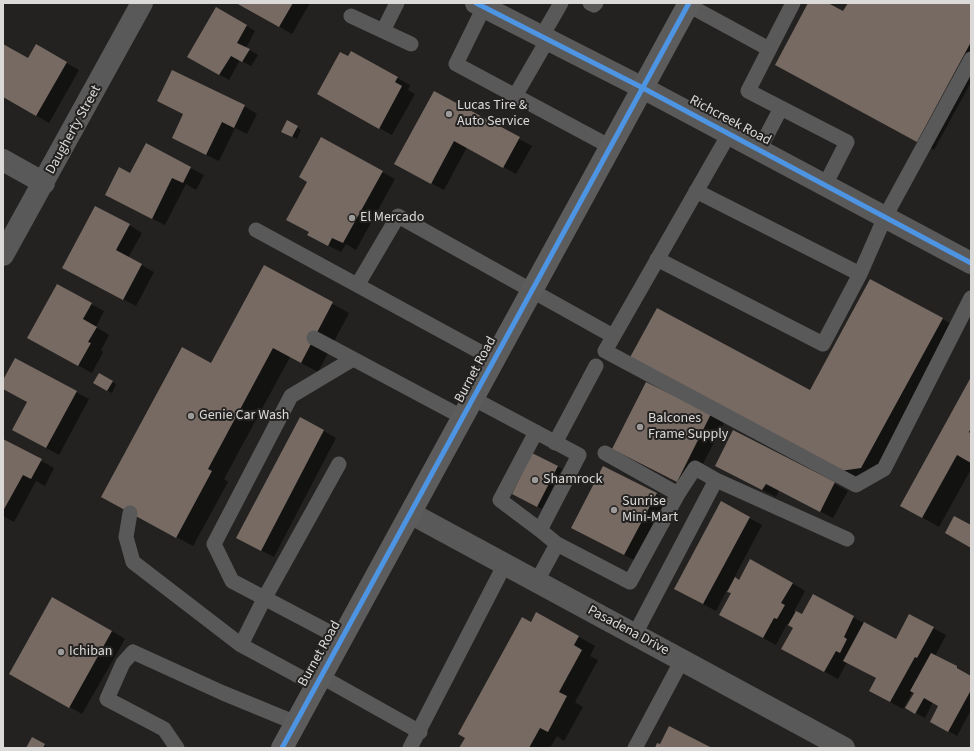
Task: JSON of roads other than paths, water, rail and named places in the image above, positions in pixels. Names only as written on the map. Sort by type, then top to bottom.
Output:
[{"type":"main road","name":"Burnet Road","points":[[282,748],[412,514],[609,146],[688,4]]},
{"type":"street","name":"Daugherty Street","points":[[3,255],[142,3]]},
{"type":"street","name":"Richcreek Road","points":[[480,5],[642,87],[971,263]]},
{"type":"street","points":[[3,160],[44,183]]},
{"type":"street","name":"Pasadena Drive","points":[[412,514],[844,748]]},
{"type":"lane","points":[[383,30],[397,3]]},
{"type":"lane","points":[[515,96],[561,3]]},
{"type":"lane","points":[[590,3],[594,5],[596,3]]},
{"type":"lane","points":[[793,3],[748,91],[847,142],[825,185]]},
{"type":"lane","points":[[688,4],[769,49]]},
{"type":"lane","points":[[480,5],[456,64],[609,146]]},
{"type":"lane","points":[[351,16],[411,44]]},
{"type":"lane","points":[[657,259],[823,344],[860,274],[885,217],[971,59]]},
{"type":"lane","points":[[759,150],[781,108]]},
{"type":"lane","points":[[729,134],[605,352],[856,485],[884,469],[971,298]]},
{"type":"lane","points":[[696,191],[860,274]]},
{"type":"lane","points":[[358,284],[398,216],[613,336]]},
{"type":"lane","points":[[256,230],[358,284],[495,360]]},
{"type":"lane","points":[[314,338],[464,418]]},
{"type":"lane","points":[[342,640],[232,581],[214,544],[291,396],[354,359]]},
{"type":"lane","points":[[555,443],[596,366]]},
{"type":"lane","points":[[474,399],[579,456],[540,530]]},
{"type":"lane","points":[[536,432],[500,500],[557,544],[630,582],[678,494],[695,468],[716,480],[848,539]]},
{"type":"lane","points":[[605,453],[678,494]]},
{"type":"lane","points":[[241,646],[264,599],[339,464]]},
{"type":"lane","points":[[635,634],[716,480]]},
{"type":"lane","points":[[130,513],[126,537],[133,562],[241,646],[319,681],[420,732]]},
{"type":"lane","points":[[537,581],[557,544]]},
{"type":"lane","points":[[410,748],[420,732],[505,564]]},
{"type":"lane","points":[[177,748],[164,729],[107,699],[123,664],[133,652],[223,693],[296,723]]},
{"type":"lane","points":[[635,748],[682,660]]},
{"type":"place","name":"Lucas Tire & Auto Service","points":[[449,114]]},
{"type":"place","name":"El Mercado","points":[[352,218]]},
{"type":"place","name":"Genie Car Wash","points":[[191,416]]},
{"type":"place","name":"Balcones Frame Supply","points":[[640,427]]},
{"type":"place","name":"Shamrock","points":[[535,480]]},
{"type":"place","name":"Sunrise Mini-Mart","points":[[614,510]]},
{"type":"place","name":"Ichiban","points":[[61,652]]}]
